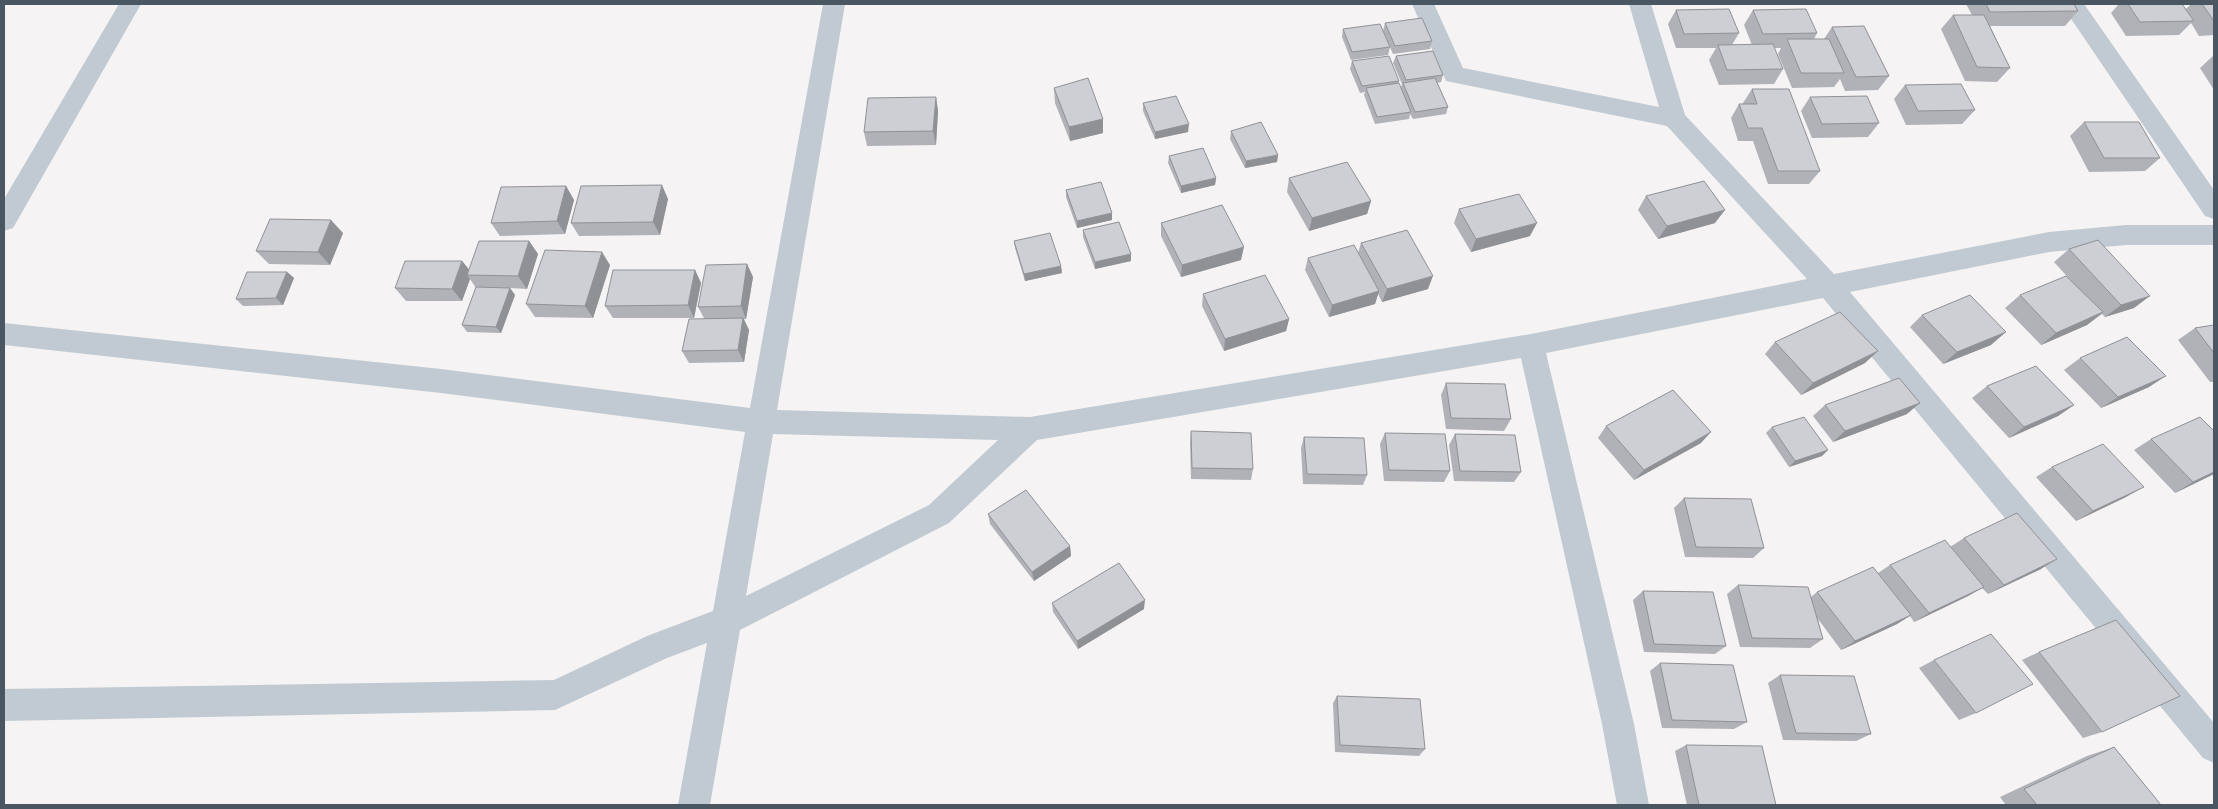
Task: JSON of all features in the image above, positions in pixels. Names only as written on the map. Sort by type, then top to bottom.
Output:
[{"type":"street","points":[[4,221],[130,4]]},
{"type":"street","points":[[694,805],[834,4]]},
{"type":"street","points":[[1423,4],[1454,74],[1674,119]]},
{"type":"street","points":[[1640,4],[1674,119],[1829,286],[2214,747]]},
{"type":"street","points":[[2072,4],[2214,208]]},
{"type":"street","points":[[4,334],[441,381],[761,422],[1030,429],[1531,345],[2049,242],[2126,235],[2214,234]]},
{"type":"street","points":[[1531,345],[1616,714],[1633,805]]},
{"type":"street","points":[[4,705],[555,695],[658,648],[726,621],[939,514],[1030,429]]},
{"type":"building","points":[[1986,4],[2074,4],[2078,11],[1990,12]]},
{"type":"building","points":[[2128,4],[2182,4],[2194,21],[2140,22]]},
{"type":"building","points":[[2202,4],[2214,4],[2214,21]]},
{"type":"building","points":[[1729,9],[1739,33],[1684,34],[1676,10]]},
{"type":"building","points":[[1806,9],[1817,33],[1763,34],[1753,10]]},
{"type":"building","points":[[1953,15],[1984,15],[2010,68],[1977,67]]},
{"type":"building","points":[[1422,18],[1432,41],[1395,46],[1385,23]]},
{"type":"building","points":[[1380,24],[1390,47],[1352,52],[1343,29]]},
{"type":"building","points":[[1864,26],[1889,76],[1856,77],[1832,27]]},
{"type":"building","points":[[1787,39],[1829,39],[1844,73],[1801,73]]},
{"type":"building","points":[[1773,44],[1783,69],[1727,70],[1718,45]]},
{"type":"building","points":[[1433,51],[1443,75],[1406,80],[1396,56]]},
{"type":"building","points":[[1389,56],[1399,81],[1362,86],[1352,61]]},
{"type":"building","points":[[1088,78],[1103,119],[1069,127],[1054,88]]},
{"type":"building","points":[[1435,78],[1448,107],[1415,112],[1403,83]]},
{"type":"building","points":[[1399,83],[1411,112],[1377,117],[1366,88]]},
{"type":"building","points":[[1961,84],[1975,110],[1918,111],[1905,85]]},
{"type":"building","points":[[1752,89],[1789,89],[1820,171],[1778,171],[1762,128],[1748,128],[1739,104],[1757,104]]},
{"type":"building","points":[[1176,96],[1189,124],[1155,132],[1143,103]]},
{"type":"building","points":[[1867,96],[1879,123],[1822,124],[1810,97]]},
{"type":"building","points":[[936,97],[933,131],[864,132],[868,98]]},
{"type":"building","points":[[1261,122],[1278,155],[1246,161],[1231,131]]},
{"type":"building","points":[[2084,122],[2139,122],[2160,158],[2104,158]]},
{"type":"building","points":[[1203,148],[1216,178],[1181,186],[1169,156]]},
{"type":"building","points":[[1347,162],[1371,201],[1312,218],[1289,178]]},
{"type":"building","points":[[1704,181],[1725,210],[1667,226],[1646,196]]},
{"type":"building","points":[[1101,182],[1112,213],[1077,221],[1066,190]]},
{"type":"building","points":[[662,185],[653,222],[571,223],[581,186]]},
{"type":"building","points":[[566,186],[557,221],[491,223],[501,187]]},
{"type":"building","points":[[1519,194],[1537,223],[1476,239],[1459,209]]},
{"type":"building","points":[[1222,205],[1244,247],[1182,265],[1161,223]]},
{"type":"building","points":[[270,219],[331,220],[318,252],[256,251]]},
{"type":"building","points":[[1119,222],[1131,254],[1095,262],[1083,230]]},
{"type":"building","points":[[1407,230],[1433,276],[1387,289],[1361,243]]},
{"type":"building","points":[[1050,233],[1061,266],[1024,274],[1014,241]]},
{"type":"building","points":[[2098,240],[2150,296],[2121,305],[2069,249]]},
{"type":"building","points":[[479,241],[529,241],[518,276],[467,275]]},
{"type":"building","points":[[1354,245],[1379,291],[1332,305],[1308,258]]},
{"type":"building","points":[[545,250],[602,252],[585,306],[526,304]]},
{"type":"building","points":[[405,261],[462,261],[452,289],[395,288]]},
{"type":"building","points":[[747,264],[741,306],[698,307],[706,265]]},
{"type":"building","points":[[613,270],[695,270],[688,305],[605,306]]},
{"type":"building","points":[[247,272],[287,272],[276,298],[236,299]]},
{"type":"building","points":[[1265,275],[1289,319],[1225,339],[1203,294]]},
{"type":"building","points":[[2066,276],[2103,312],[2056,333],[2020,295]]},
{"type":"building","points":[[476,287],[510,288],[496,327],[462,325]]},
{"type":"building","points":[[1970,295],[2006,332],[1957,352],[1922,315]]},
{"type":"building","points":[[1840,312],[1878,351],[1813,383],[1775,342]]},
{"type":"building","points":[[743,318],[738,350],[682,351],[689,319]]},
{"type":"building","points":[[2214,325],[2214,353],[2195,328]]},
{"type":"building","points":[[2127,337],[2166,376],[2118,397],[2080,358]]},
{"type":"building","points":[[2036,366],[2074,405],[2024,427],[1987,386]]},
{"type":"building","points":[[1899,378],[1920,403],[1845,431],[1825,405]]},
{"type":"building","points":[[1446,383],[1505,384],[1511,419],[1451,418]]},
{"type":"building","points":[[1673,390],[1711,432],[1644,470],[1606,426]]},
{"type":"building","points":[[1804,417],[1828,450],[1795,461],[1772,427]]},
{"type":"building","points":[[2200,417],[2214,431],[2214,472],[2193,482],[2151,439]]},
{"type":"building","points":[[1191,431],[1251,433],[1253,469],[1192,468]]},
{"type":"building","points":[[1385,433],[1445,434],[1450,471],[1389,470]]},
{"type":"building","points":[[1455,434],[1515,435],[1521,472],[1460,471]]},
{"type":"building","points":[[1304,437],[1364,438],[1367,475],[1307,474]]},
{"type":"building","points":[[2103,444],[2144,487],[2093,511],[2052,467]]},
{"type":"building","points":[[1026,490],[1070,546],[1032,572],[988,514]]},
{"type":"building","points":[[1684,498],[1751,499],[1764,548],[1696,547]]},
{"type":"building","points":[[2017,513],[2057,559],[2004,585],[1964,538]]},
{"type":"building","points":[[1945,540],[1984,587],[1929,613],[1890,565]]},
{"type":"building","points":[[1119,563],[1145,600],[1077,641],[1052,603]]},
{"type":"building","points":[[1873,567],[1911,615],[1855,641],[1817,592]]},
{"type":"building","points":[[1738,585],[1808,587],[1823,639],[1752,638]]},
{"type":"building","points":[[1643,591],[1713,592],[1726,646],[1654,644]]},
{"type":"building","points":[[2116,620],[2180,696],[2102,732],[2039,652]]},
{"type":"building","points":[[1991,634],[2033,684],[1976,713],[1934,660]]},
{"type":"building","points":[[1660,663],[1733,665],[1747,722],[1672,720]]},
{"type":"building","points":[[1780,675],[1854,676],[1871,734],[1796,733]]},
{"type":"building","points":[[1337,696],[1420,699],[1425,749],[1340,745]]},
{"type":"building","points":[[1686,745],[1762,746],[1776,805],[1699,805]]},
{"type":"building","points":[[2114,747],[2161,805],[2037,805],[2024,789]]}]
